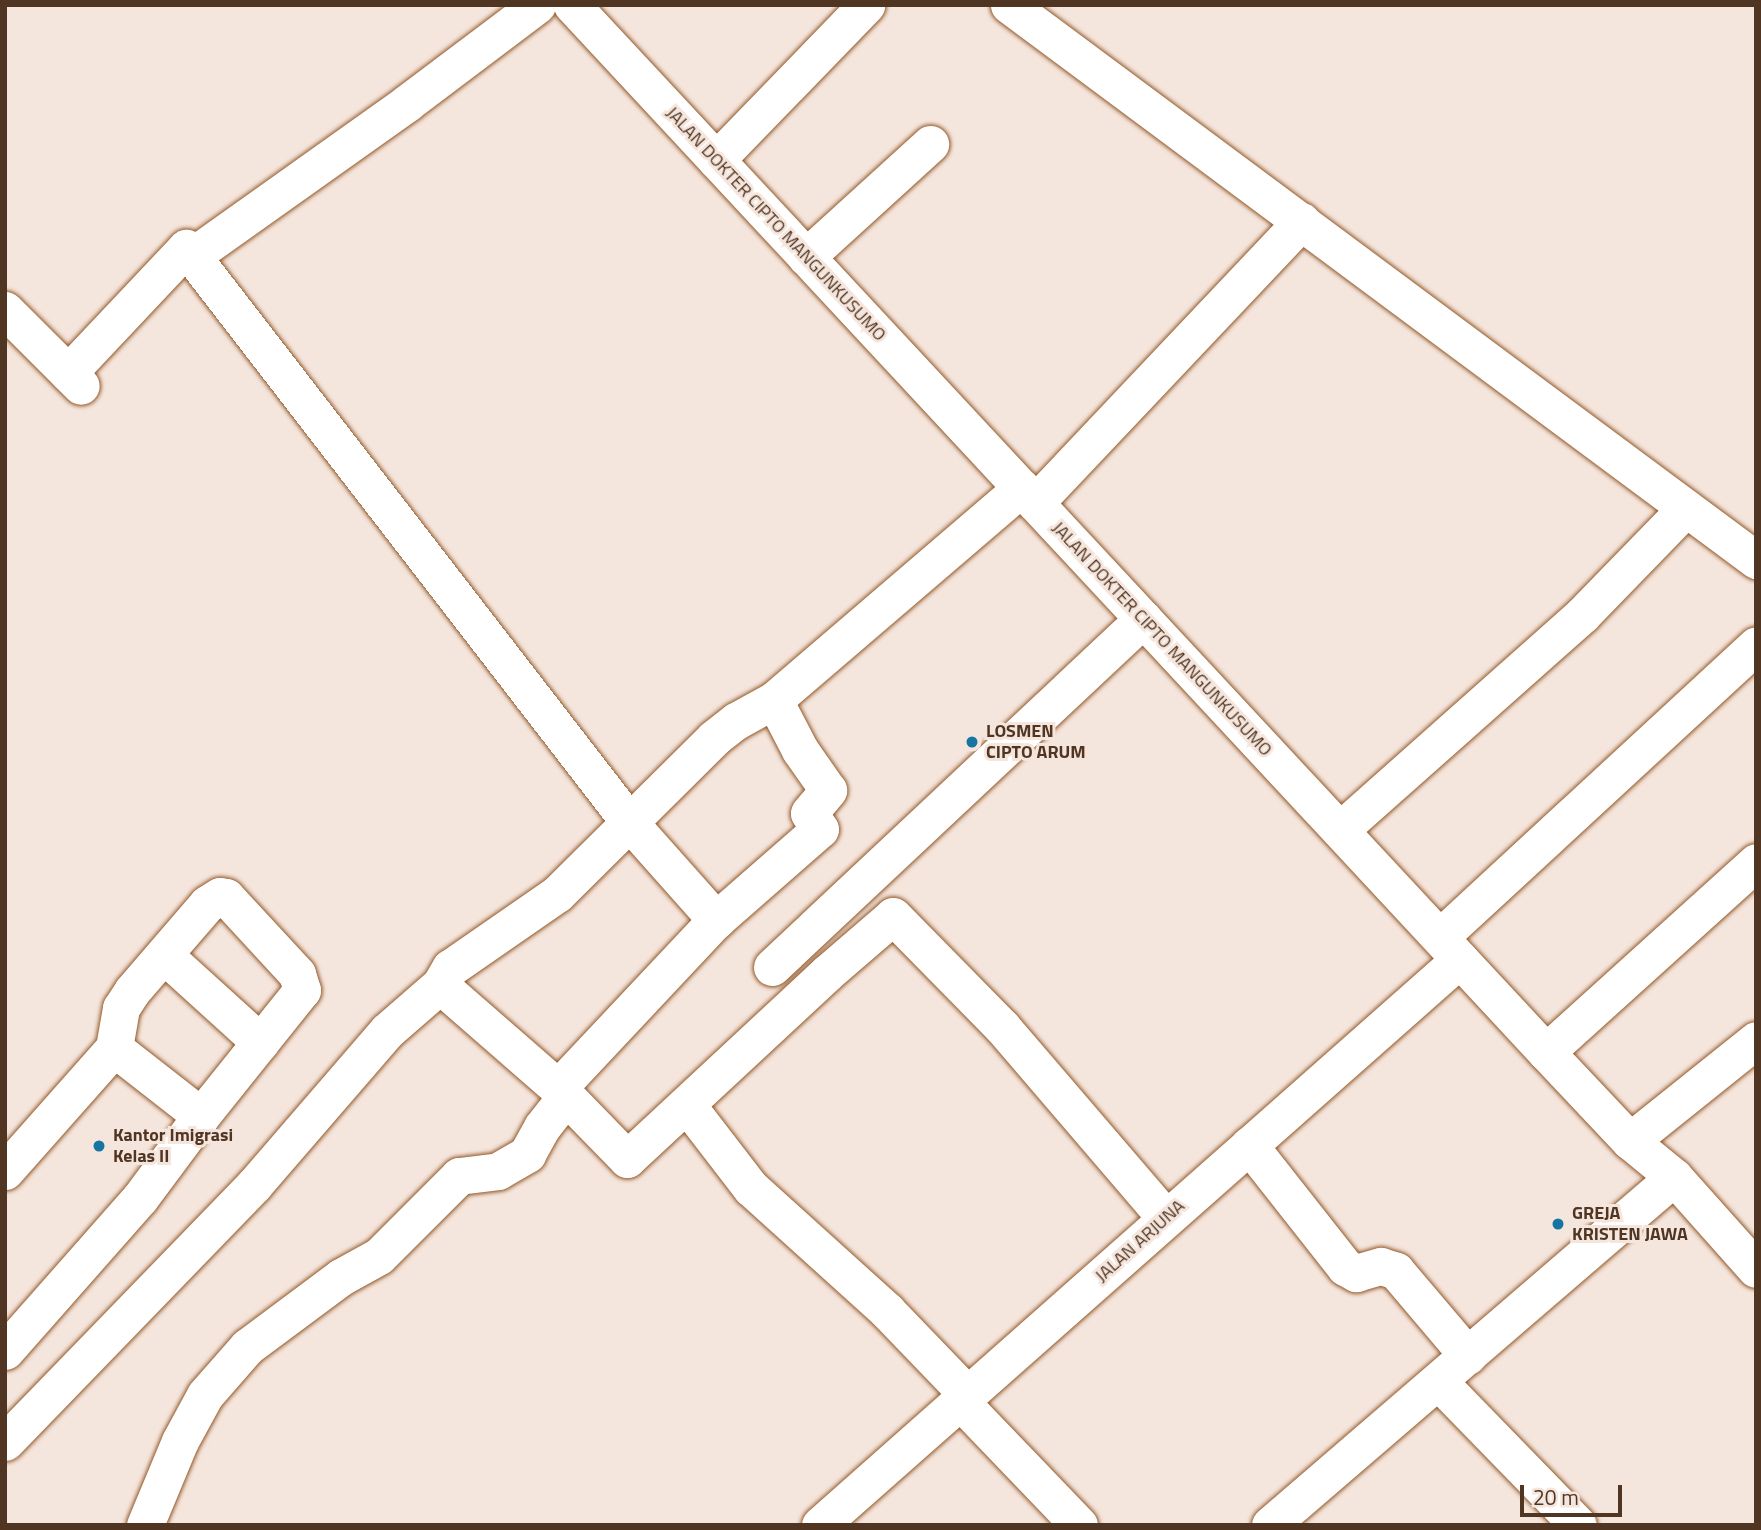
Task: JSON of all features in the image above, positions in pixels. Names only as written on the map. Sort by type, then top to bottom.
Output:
[{"type":"street","points":[[192,256],[407,103],[537,5]]},
{"type":"street","name":"JALAN DOKTER CIPTO MANGUNKUSUMO","points":[[572,5],[1546,1052],[1630,1140],[1674,1177],[1756,1269]]},
{"type":"street","points":[[716,160],[866,5]]},
{"type":"street","points":[[1009,5],[1756,560]]},
{"type":"street","points":[[806,257],[930,144]]},
{"type":"street","points":[[5,1442],[254,1185],[387,1031],[440,985],[450,968],[556,894],[714,738],[736,721],[774,700],[1028,495],[1302,221]]},
{"type":"street","points":[[5,310],[74,379],[186,248],[260,348],[629,823],[716,920]]},
{"type":"street","points":[[1340,830],[1582,615],[1686,508]]},
{"type":"street","points":[[772,967],[1143,619]]},
{"type":"street","name":"JALAN ARJUNA","points":[[841,1518],[963,1398],[1249,1145],[1756,645]]},
{"type":"street","points":[[145,1525],[180,1441],[205,1395],[247,1347],[341,1277],[379,1256],[459,1176],[498,1171],[527,1154],[562,1092],[716,920],[820,829],[809,813],[828,790],[800,750],[774,700]]},
{"type":"street","points":[[1546,1052],[1756,862]]},
{"type":"street","points":[[5,1171],[114,1048],[121,1008],[132,991],[207,904],[220,895],[226,897],[302,983],[299,998],[201,1116],[140,1198],[5,1351]]},
{"type":"street","points":[[440,985],[562,1092],[627,1159],[827,973],[893,916],[1003,1028],[1166,1218]]},
{"type":"street","points":[[164,955],[260,1042]]},
{"type":"street","points":[[1630,1140],[1756,1040]]},
{"type":"street","points":[[114,1048],[201,1116]]},
{"type":"street","points":[[687,1105],[751,1188],[887,1311],[1079,1525]]},
{"type":"street","points":[[1249,1145],[1345,1267],[1356,1273],[1381,1266],[1396,1271],[1468,1356]]},
{"type":"street","points":[[1270,1525],[1674,1177]]},
{"type":"street","points":[[1439,1382],[1578,1525]]},
{"type":"place","name":"LOSMEN CIPTO ARUM","points":[[972,742]]},
{"type":"place","name":"Kantor Imigrasi Kelas II","points":[[99,1146]]},
{"type":"place","name":"GREJA KRISTEN JAWA","points":[[1558,1224]]}]
